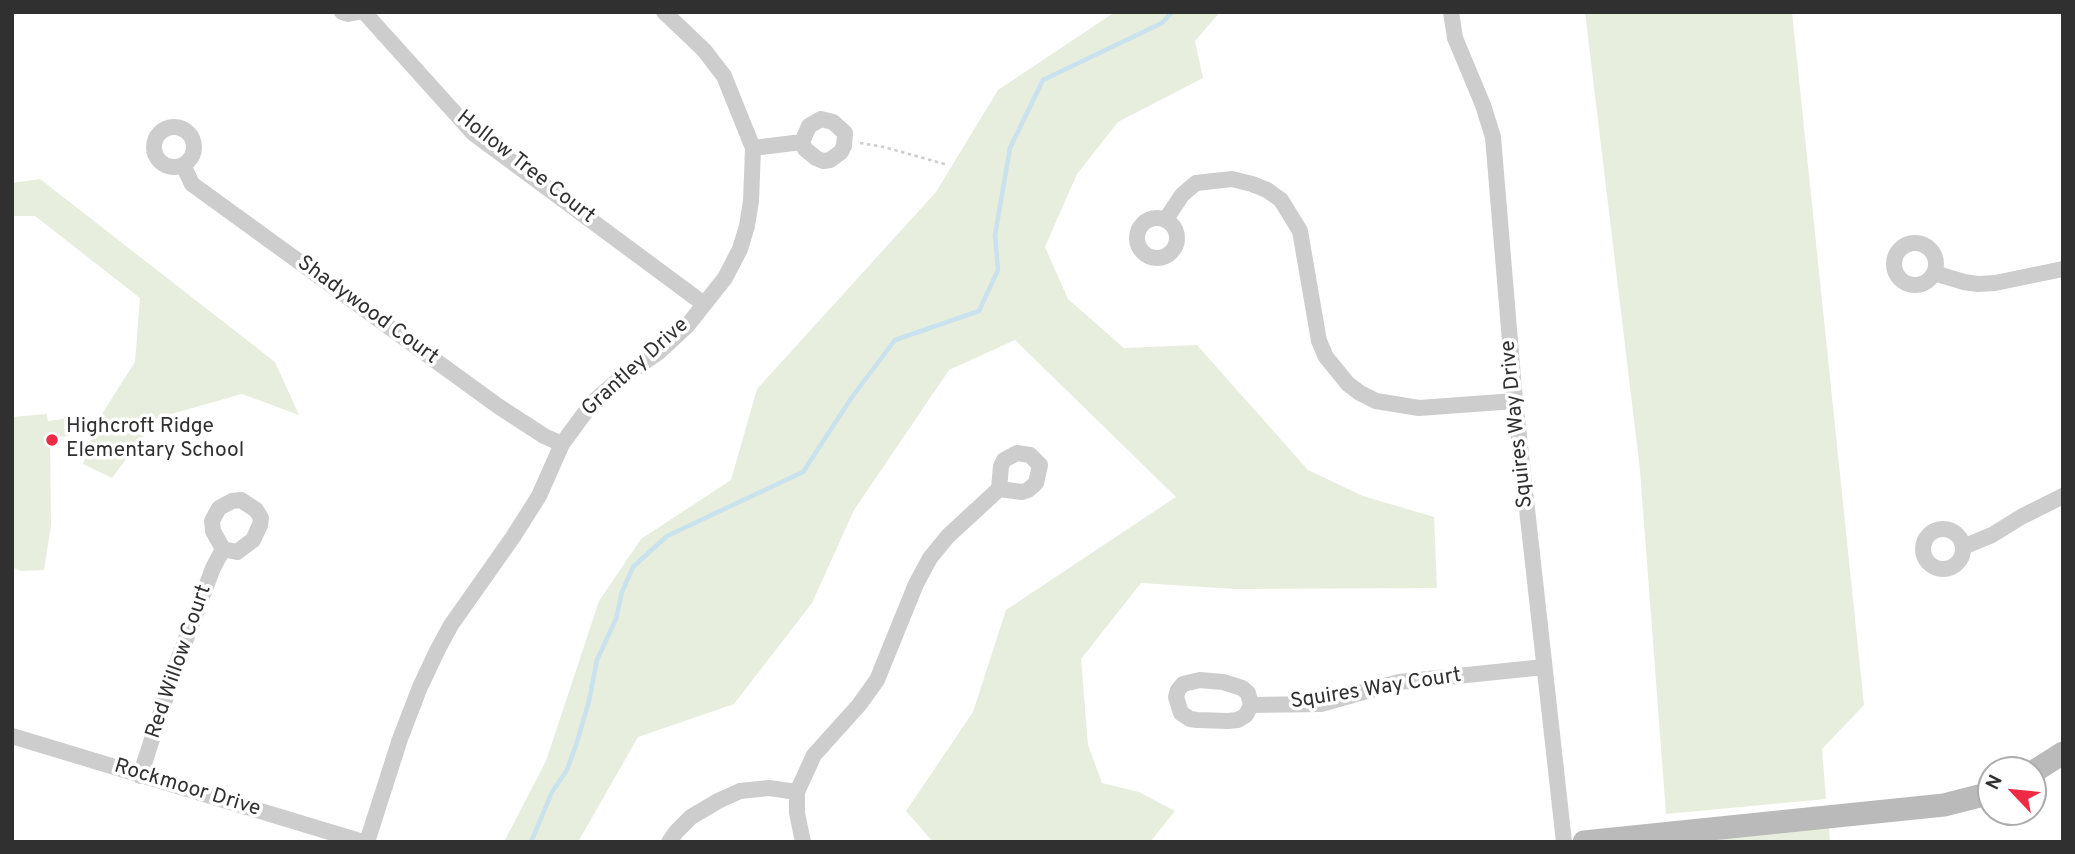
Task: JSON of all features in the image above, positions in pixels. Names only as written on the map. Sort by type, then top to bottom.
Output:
[{"type":"street","name":"Hollow Tree Court","points":[[342,12],[361,12],[473,133],[704,304]]},
{"type":"street","name":"Grantley Drive","points":[[365,842],[400,739],[438,649],[451,625],[539,496],[562,444],[592,403],[659,352],[687,326],[725,278],[740,249],[751,201],[752,148],[723,76],[704,50],[664,12]]},
{"type":"street","name":"Squires Way Drive","points":[[1451,12],[1455,38],[1483,105],[1493,137],[1515,401],[1564,842]]},
{"type":"street","points":[[752,148],[802,142]]},
{"type":"street","name":"Shadywood Court","points":[[183,165],[192,184],[487,398],[544,436],[562,444]]},
{"type":"street","points":[[1166,219],[1182,195],[1196,183],[1232,179],[1267,190],[1281,200],[1300,231],[1319,341],[1326,357],[1348,384],[1376,401],[1419,408],[1515,401]]},
{"type":"street","points":[[1934,273],[1978,284],[2063,269]]},
{"type":"street","points":[[803,842],[797,813],[797,792],[814,755],[859,705],[877,680],[916,584],[930,558],[948,536],[999,488]]},
{"type":"street","points":[[1963,547],[1992,536],[2021,517],[2063,496]]},
{"type":"street","name":"Red Willow Court","points":[[140,776],[177,663],[213,568],[223,549]]},
{"type":"street","name":"Squires Way Court","points":[[1251,705],[1321,704],[1399,682],[1544,667]]},
{"type":"street","name":"Rockmoor Drive","points":[[12,736],[365,842]]},
{"type":"street","points":[[2047,763],[2063,753]]},
{"type":"street","points":[[669,842],[691,817],[740,791],[769,788],[797,792]]},
{"type":"street","points":[[1584,842],[1944,805],[1977,797]]},
{"type":"path","points":[[860,143],[948,164]]},
{"type":"green space","points":[[1115,12],[1220,12],[1195,41],[1203,78],[1118,122],[1077,174],[1045,247],[1068,299],[1124,348],[1197,345],[1308,470],[1363,496],[1434,517],[1437,588],[1235,589],[1141,583],[1081,659],[1088,745],[1102,783],[1139,792],[1175,811],[1150,842],[933,842],[906,811],[973,712],[1006,610],[1176,497],[1015,340],[949,370],[854,510],[812,603],[734,704],[638,737],[578,842],[504,842],[546,761],[599,601],[641,539],[731,480],[757,389],[936,192],[998,90]]},
{"type":"green space","points":[[1585,12],[1792,12],[1864,705],[1822,749],[1826,799],[1666,814],[1640,470]]},
{"type":"green space","points":[[40,179],[275,362],[299,415],[242,394],[157,418],[112,478],[83,464],[100,417],[135,362],[140,298],[35,216],[12,216],[12,183]]},
{"type":"green space","points":[[47,414],[48,421],[68,418],[70,436],[50,438],[51,525],[44,570],[21,571],[12,567],[12,417]]},
{"type":"green space","points":[[1829,828],[1830,842],[1666,842]]},
{"type":"waterway","points":[[531,842],[552,792],[567,770],[589,701],[597,660],[616,619],[622,592],[633,567],[667,536],[803,472],[852,397],[895,340],[979,311],[998,270],[995,235],[1010,148],[1043,80],[1162,23],[1172,12]]},
{"type":"place","name":"Highcroft Ridge Elementary School","points":[[52,440]]}]
